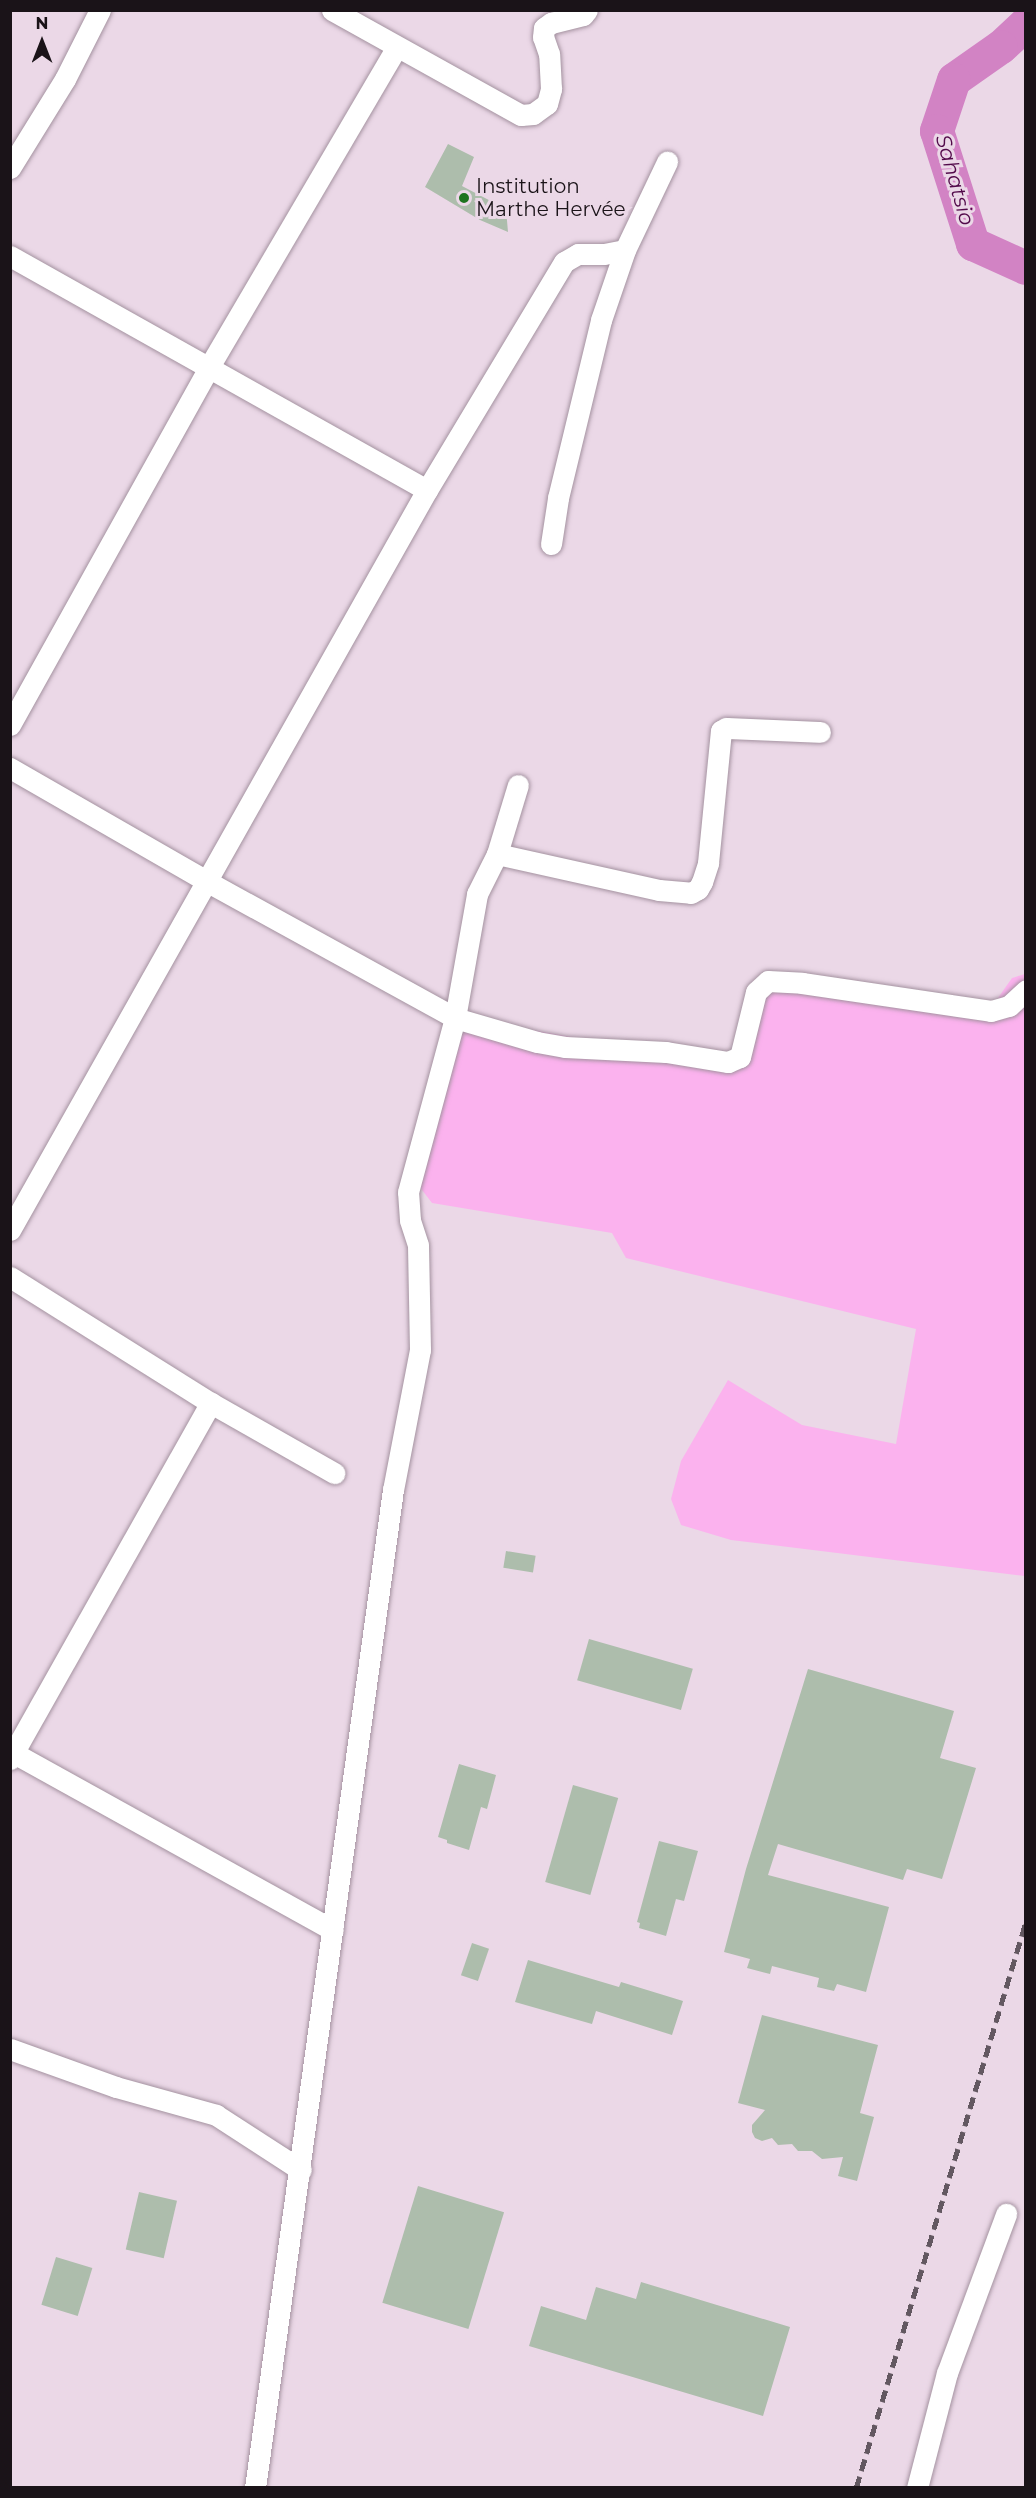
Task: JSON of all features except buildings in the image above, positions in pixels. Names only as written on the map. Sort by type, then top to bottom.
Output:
[{"type":"street","points":[[10,168],[65,79],[100,10]]},
{"type":"street","points":[[332,10],[520,115],[533,114],[547,104],[551,89],[549,54],[543,37],[544,28],[550,23],[583,15],[587,10]]},
{"type":"street","points":[[10,726],[209,368],[397,47]]},
{"type":"street","points":[[552,544],[558,498],[601,320],[625,250],[667,162]]},
{"type":"street","points":[[10,1230],[208,882],[426,490],[564,262],[578,254],[604,254],[625,250]]},
{"type":"street","points":[[10,256],[426,490]]},
{"type":"street","points":[[497,854],[659,890],[691,893],[698,889],[702,882],[708,863],[721,731],[726,728],[820,732]]},
{"type":"street","points":[[10,768],[208,882],[455,1018],[565,1047],[666,1052],[728,1062],[740,1057],[756,993],[768,981],[802,983],[991,1011],[1009,1006],[1026,990]]},
{"type":"street","points":[[255,2487],[301,2170],[393,1490],[420,1350],[418,1245],[410,1220],[408,1192],[455,1018],[477,894],[497,854],[518,785]]},
{"type":"street","points":[[10,1277],[211,1403],[334,1473]]},
{"type":"street","points":[[211,1403],[12,1755],[333,1930]]},
{"type":"street","points":[[10,2049],[116,2087],[216,2115],[301,2170]]},
{"type":"street","points":[[917,2487],[947,2373],[1006,2214]]},
{"type":"shaded area","points":[[1025,974],[1025,1576],[731,1540],[681,1525],[671,1499],[681,1461],[728,1380],[802,1425],[896,1444],[916,1329],[626,1258],[612,1233],[432,1203],[419,1186],[458,1017],[730,1065],[751,984],[991,1008],[1012,978]]},
{"type":"waterway","name":"Sahatsio","points":[[1026,24],[1001,47],[954,80],[937,131],[973,244],[1026,268]]},
{"type":"railway","points":[[856,2488],[1026,1921]]},
{"type":"place","name":"Institution Marthe Hervée","points":[[464,198]]}]
